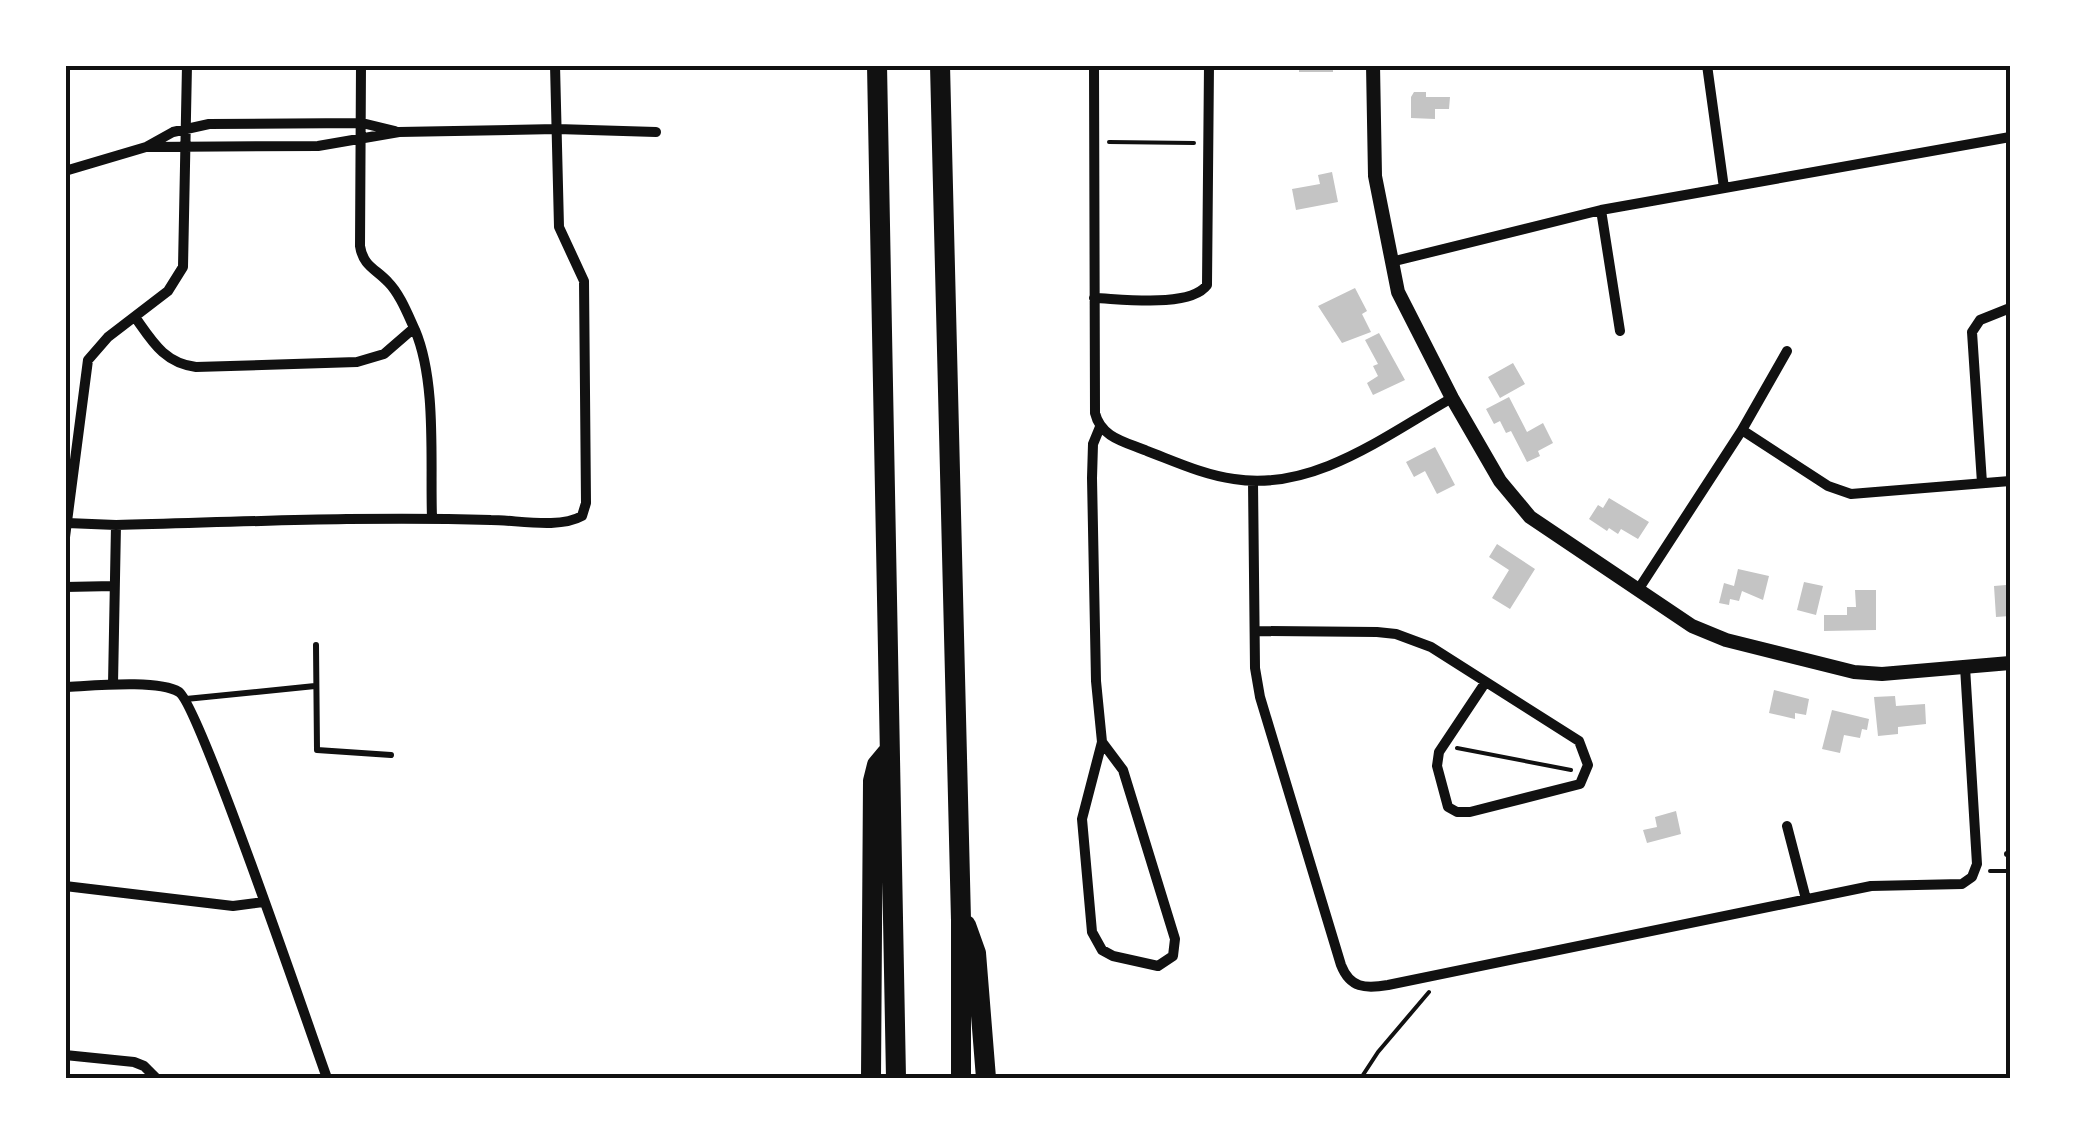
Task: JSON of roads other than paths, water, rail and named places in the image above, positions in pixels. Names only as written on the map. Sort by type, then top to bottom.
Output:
[{"type":"highway","points":[[865,65],[880,196]]},
{"type":"highway","points":[[878,65],[896,1078]]},
{"type":"highway","points":[[940,65],[961,1078]]},
{"type":"highway","points":[[871,1078],[873,781],[888,752]]},
{"type":"highway","points":[[960,920],[971,934],[976,953],[986,1078]]},
{"type":"street","points":[[65,537],[88,360],[108,337],[168,291],[183,268],[187,65]]},
{"type":"street","points":[[360,65],[362,257],[388,282],[414,328],[427,375],[432,518]]},
{"type":"street","points":[[67,523],[116,526],[432,518],[572,520],[585,512],[584,281],[559,227],[555,65]]},
{"type":"street","points":[[1094,65],[1094,413],[1100,427],[1112,438],[1188,467],[1253,482],[1294,478],[1326,468],[1452,398]]},
{"type":"street","points":[[1094,298],[1180,299],[1205,289],[1210,278],[1209,65]]},
{"type":"street","points":[[1372,65],[1373,162],[1402,302],[1452,398],[1500,481],[1521,508],[1550,532],[1692,626],[1716,636],[1854,672],[1882,674],[2010,664]]},
{"type":"street","points":[[1707,65],[1724,188]]},
{"type":"street","points":[[65,172],[146,147],[186,128],[238,122],[362,123],[399,132]]},
{"type":"street","points":[[146,147],[304,146],[362,141],[399,132],[656,132]]},
{"type":"street","points":[[1391,262],[1601,210],[2010,137]]},
{"type":"street","points":[[1601,210],[1620,331]]},
{"type":"street","points":[[1982,484],[1972,332],[1980,320],[2010,308]]},
{"type":"street","points":[[135,317],[166,358],[196,367],[357,362],[384,354],[414,328]]},
{"type":"street","points":[[1638,590],[1742,430],[1787,351]]},
{"type":"street","points":[[1100,427],[1093,444],[1092,478],[1096,680],[1102,742],[1082,819],[1092,932],[1102,950],[1113,956],[1158,966],[1173,956],[1174,939],[1123,770],[1102,742]]},
{"type":"street","points":[[1742,430],[1828,486],[1851,494],[2010,481]]},
{"type":"street","points":[[1253,482],[1260,697],[1344,974],[1352,984],[1361,987],[1871,886],[1956,886],[1968,881],[1975,870],[1964,667]]},
{"type":"street","points":[[114,684],[116,526]]},
{"type":"street","points":[[65,588],[114,586]]},
{"type":"street","points":[[1255,631],[1396,634],[1431,647],[1579,741],[1588,756],[1586,774],[1580,784],[1457,812],[1446,803],[1437,766],[1443,745],[1485,682]]},
{"type":"street","points":[[65,687],[114,684],[182,695],[327,1078]]},
{"type":"street","points":[[1787,826],[1806,900]]},
{"type":"street","points":[[65,886],[233,906],[263,902]]},
{"type":"street","points":[[65,1055],[134,1062],[156,1078]]},
{"type":"lane","points":[[316,645],[319,752],[391,755]]},
{"type":"lane","points":[[182,695],[315,686]]}]
